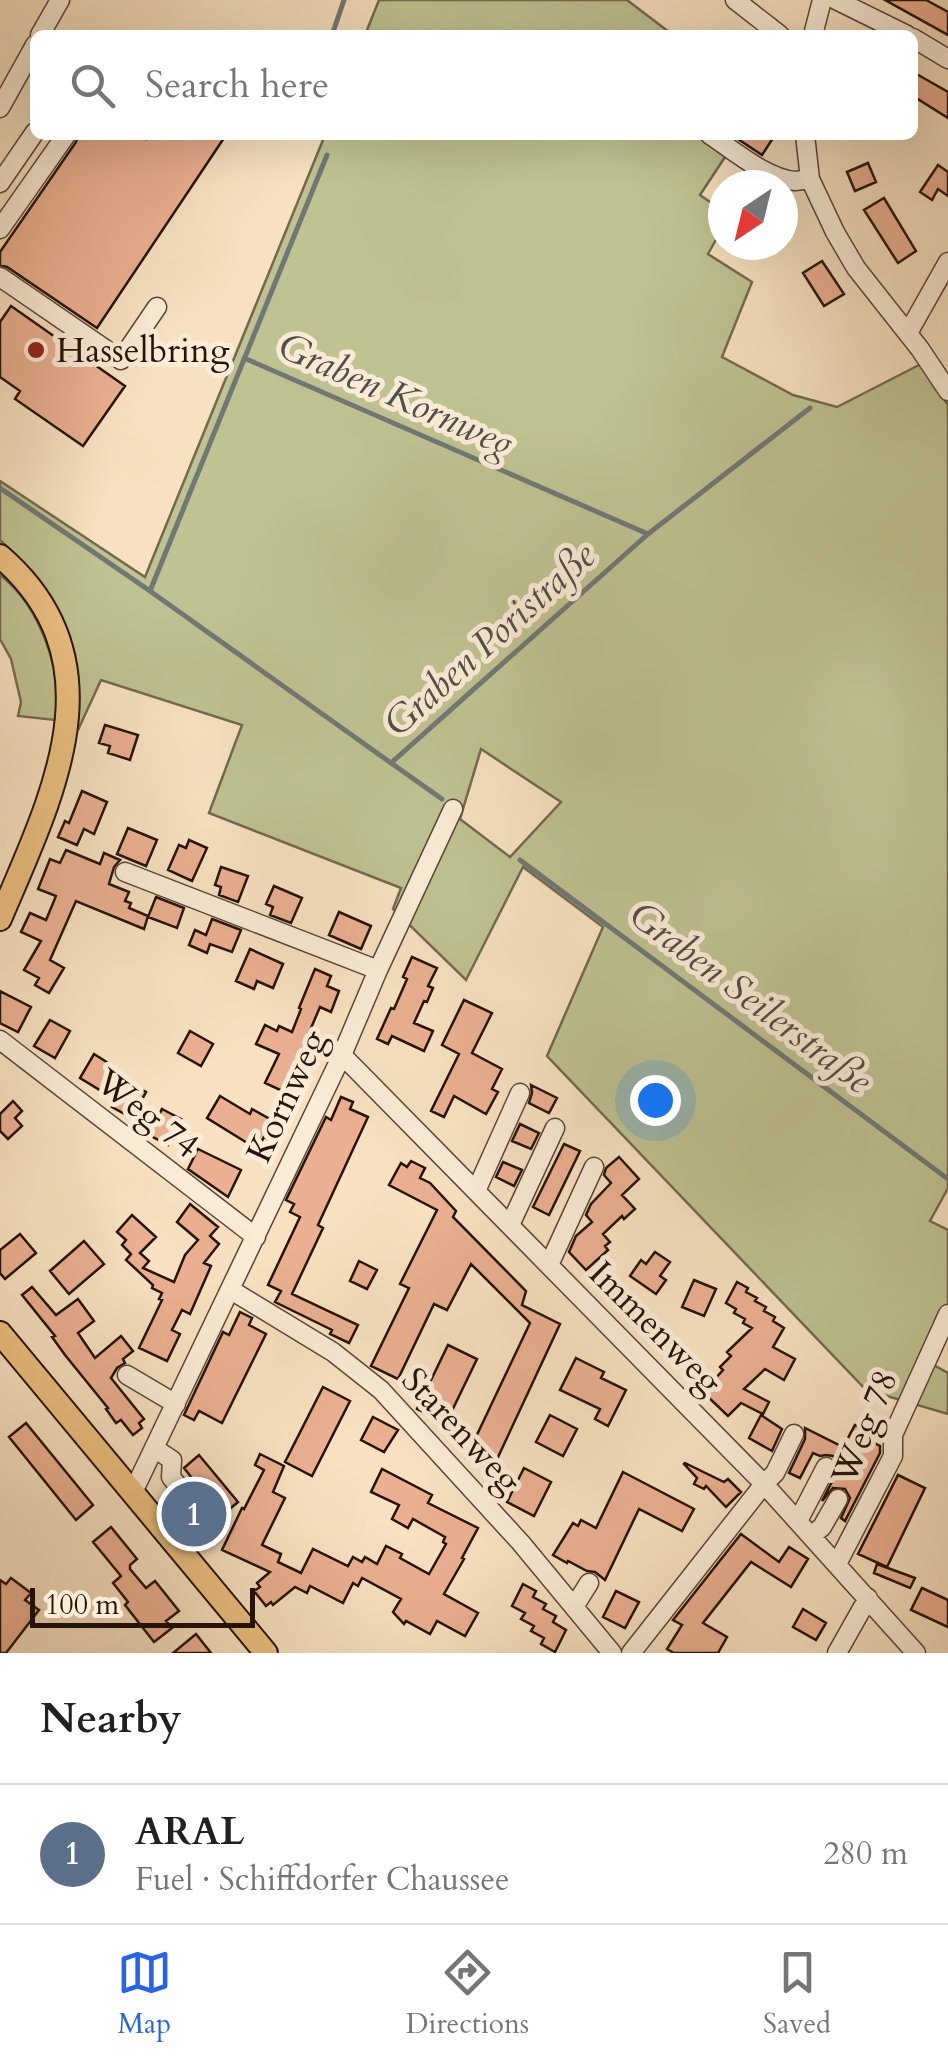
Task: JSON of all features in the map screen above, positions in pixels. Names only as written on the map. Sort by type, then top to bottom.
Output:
[{"type":"main road","points":[[0,556],[35,592],[46,612],[65,663],[67,728],[62,758],[41,820],[0,919]]},
{"type":"main road","points":[[0,1333],[266,1653]]},
{"type":"street","points":[[43,30],[60,0]]},
{"type":"street","points":[[734,0],[773,30]]},
{"type":"street","points":[[814,30],[822,0]]},
{"type":"street","points":[[836,0],[896,30]]},
{"type":"street","points":[[918,42],[948,59]]},
{"type":"street","points":[[0,108],[30,53]]},
{"type":"street","points":[[0,183],[30,139]]},
{"type":"street","points":[[0,230],[63,140]]},
{"type":"street","points":[[718,140],[776,175],[795,182],[810,178]]},
{"type":"street","points":[[806,140],[810,178],[856,268],[948,391]]},
{"type":"street","points":[[0,191],[18,204]]},
{"type":"street","points":[[908,333],[948,262]]},
{"type":"street","points":[[0,277],[121,360],[156,307]]},
{"type":"street","name":"Kornweg","points":[[133,1492],[342,1055],[452,808]]},
{"type":"street","points":[[126,872],[378,970]]},
{"type":"street","name":"Weg 74","points":[[0,1040],[256,1237]]},
{"type":"street","name":"Immenweg","points":[[342,1055],[764,1484],[916,1653]]},
{"type":"street","points":[[476,1191],[520,1093]]},
{"type":"street","points":[[510,1225],[555,1128]]},
{"type":"street","points":[[549,1265],[594,1167]]},
{"type":"street","name":"Starenweg","points":[[230,1290],[333,1352],[381,1390],[521,1542],[612,1653]]},
{"type":"street","name":"Weg 78","points":[[837,1564],[894,1456],[893,1435],[948,1314]]},
{"type":"street","points":[[128,1375],[176,1404]]},
{"type":"street","points":[[632,1653],[775,1474],[794,1434]]},
{"type":"street","points":[[154,1448],[172,1460],[170,1477],[210,1527],[182,1552]]},
{"type":"street","points":[[826,1467],[805,1529],[822,1527],[838,1500]]},
{"type":"street","points":[[574,1607],[589,1583]]},
{"type":"street","points":[[836,1653],[868,1598]]},
{"type":"green space","points":[[379,0],[627,0],[666,30],[367,30]]},
{"type":"green space","points":[[323,140],[706,140],[727,154],[716,170],[708,170],[708,183],[700,195],[708,201],[708,260],[717,260],[752,282],[722,357],[793,395],[837,407],[921,364],[948,405],[948,1188],[930,1221],[948,1230],[948,1325],[930,1363],[948,1373],[948,1414],[866,1390],[547,1056],[603,927],[523,867],[466,980],[393,909],[401,888],[209,813],[242,725],[101,680],[78,730],[77,675],[66,631],[49,597],[0,540],[0,481],[145,577]],"holes":[[[481,749],[561,802],[510,857],[460,819]]]},
{"type":"green space","points":[[0,575],[26,603],[46,640],[56,681],[55,720],[18,716],[21,702],[11,659],[0,639]]},
{"type":"building","points":[[885,0],[926,0],[948,12],[948,35]]},
{"type":"building","points":[[918,75],[948,92],[948,118],[918,99]]},
{"type":"building","points":[[223,140],[97,328],[0,265],[0,252],[76,142]]},
{"type":"building","points":[[740,140],[772,140],[762,155]]},
{"type":"building","points":[[868,163],[876,182],[855,191],[847,172]]},
{"type":"building","points":[[938,165],[948,172],[948,196],[938,189],[932,200],[920,192]]},
{"type":"building","points":[[884,198],[916,251],[898,263],[864,210]]},
{"type":"building","points":[[822,261],[844,294],[824,306],[803,273]]},
{"type":"building","name":"Hasselbring","points":[[11,306],[125,386],[83,446],[15,399],[20,391],[0,377],[0,322]]},
{"type":"building","points":[[105,725],[138,735],[130,760],[108,753],[110,746],[99,743]]},
{"type":"building","points":[[82,791],[107,802],[94,834],[84,829],[77,845],[58,837],[65,821],[69,823]]},
{"type":"building","points":[[128,828],[157,840],[146,866],[117,854]]},
{"type":"building","points":[[189,840],[207,848],[192,881],[168,870],[179,845],[186,848]]},
{"type":"building","points":[[66,850],[100,864],[104,853],[120,860],[109,884],[129,892],[125,901],[131,903],[129,908],[148,916],[144,929],[76,901],[50,960],[64,968],[49,993],[35,985],[39,978],[24,970],[41,941],[21,932],[30,913],[46,920],[56,896],[38,889],[50,859],[60,863]]},
{"type":"building","points":[[221,867],[248,876],[238,902],[219,895],[221,887],[215,885]]},
{"type":"building","points":[[274,886],[302,898],[291,923],[270,915],[273,907],[266,904]]},
{"type":"building","points":[[156,897],[184,908],[177,928],[148,917]]},
{"type":"building","points":[[339,912],[371,926],[361,949],[329,935]]},
{"type":"building","points":[[212,919],[241,930],[232,952],[210,944],[207,953],[189,945],[195,930],[206,935]]},
{"type":"building","points":[[250,949],[283,964],[273,988],[257,981],[254,989],[236,981]]},
{"type":"building","points":[[412,957],[437,968],[428,986],[433,988],[414,1023],[433,1031],[424,1051],[392,1036],[388,1044],[377,1039],[407,979],[403,977]]},
{"type":"building","points":[[315,969],[331,976],[327,986],[339,991],[331,1012],[320,1007],[305,1042],[310,1044],[296,1074],[301,1076],[291,1095],[265,1083],[279,1054],[256,1044],[265,1025],[292,1032]]},
{"type":"building","points":[[0,991],[31,1007],[18,1032],[0,1023]]},
{"type":"building","points":[[464,1000],[492,1013],[472,1053],[502,1069],[492,1089],[498,1092],[486,1114],[454,1096],[444,1117],[431,1111],[459,1054],[442,1045]]},
{"type":"building","points":[[50,1020],[70,1031],[55,1058],[34,1046]]},
{"type":"building","points":[[190,1031],[213,1044],[201,1066],[178,1053]]},
{"type":"building","points":[[94,1054],[113,1066],[109,1072],[146,1092],[132,1118],[112,1107],[116,1100],[80,1078]]},
{"type":"building","points":[[531,1085],[557,1098],[549,1113],[529,1103]]},
{"type":"building","points":[[220,1096],[250,1114],[252,1109],[284,1127],[275,1143],[264,1137],[257,1149],[207,1118]]},
{"type":"building","points":[[341,1097],[353,1102],[350,1109],[368,1117],[318,1225],[323,1228],[292,1294],[358,1325],[349,1343],[330,1334],[332,1330],[275,1302],[281,1291],[268,1285],[300,1217],[290,1212],[294,1204],[286,1200],[326,1117],[331,1120]]},
{"type":"building","points":[[13,1101],[22,1111],[15,1118],[22,1126],[8,1139],[0,1131],[0,1114]]},
{"type":"building","points":[[162,1109],[181,1119],[168,1145],[149,1135]]},
{"type":"building","points":[[520,1124],[539,1133],[531,1149],[512,1141]]},
{"type":"building","points":[[564,1144],[580,1151],[549,1215],[533,1207]]},
{"type":"building","points":[[198,1149],[241,1170],[228,1197],[188,1169]]},
{"type":"building","points":[[619,1157],[639,1179],[622,1195],[635,1209],[603,1234],[610,1242],[605,1246],[608,1250],[586,1270],[569,1252],[576,1236],[592,1222],[586,1215],[591,1204],[611,1183],[604,1175],[606,1168]]},
{"type":"building","points":[[411,1161],[425,1168],[420,1178],[430,1183],[456,1211],[453,1217],[526,1291],[522,1305],[560,1324],[492,1470],[466,1458],[530,1323],[471,1264],[447,1310],[434,1304],[398,1379],[371,1366],[409,1288],[400,1284],[437,1210],[389,1185],[401,1163],[407,1167]]},
{"type":"building","points":[[503,1162],[522,1170],[514,1186],[496,1177]]},
{"type":"building","points":[[190,1204],[218,1227],[210,1236],[219,1244],[204,1263],[211,1266],[190,1314],[182,1310],[172,1330],[180,1334],[167,1361],[139,1348],[162,1293],[152,1288],[126,1260],[131,1254],[122,1245],[126,1240],[117,1232],[132,1215],[156,1237],[140,1253],[149,1261],[143,1268],[174,1282],[185,1255],[198,1240],[177,1222]]},
{"type":"building","points":[[20,1234],[36,1253],[5,1279],[0,1273],[0,1250]]},
{"type":"building","points":[[84,1241],[104,1264],[69,1294],[50,1271]]},
{"type":"building","points":[[655,1252],[670,1262],[660,1276],[666,1280],[656,1294],[630,1276],[641,1260],[646,1264]]},
{"type":"building","points":[[359,1261],[377,1270],[367,1289],[350,1281]]},
{"type":"building","points":[[694,1280],[716,1289],[704,1316],[682,1307]]},
{"type":"building","points":[[737,1282],[748,1288],[746,1292],[757,1298],[755,1301],[766,1307],[764,1311],[775,1317],[773,1321],[784,1328],[773,1347],[795,1359],[784,1380],[765,1369],[744,1389],[769,1402],[763,1414],[741,1403],[728,1416],[706,1395],[718,1384],[714,1380],[723,1370],[720,1367],[731,1356],[727,1352],[752,1328],[726,1303]]},
{"type":"building","points":[[32,1287],[56,1315],[78,1299],[94,1321],[78,1333],[95,1358],[121,1336],[133,1351],[111,1378],[144,1419],[139,1423],[142,1428],[133,1435],[121,1420],[116,1423],[22,1295]]},
{"type":"building","points":[[240,1312],[252,1318],[249,1325],[266,1334],[222,1423],[199,1411],[194,1420],[184,1415],[223,1332],[229,1335]]},
{"type":"building","points":[[448,1345],[477,1359],[446,1423],[417,1409]]},
{"type":"building","points":[[576,1358],[604,1372],[601,1378],[626,1390],[608,1426],[595,1419],[600,1409],[560,1390]]},
{"type":"building","points":[[323,1387],[350,1401],[312,1476],[285,1462]]},
{"type":"building","points":[[550,1415],[577,1429],[563,1456],[536,1442]]},
{"type":"building","points":[[761,1415],[782,1429],[772,1451],[749,1438]]},
{"type":"building","points":[[373,1417],[398,1430],[384,1452],[361,1440]]},
{"type":"building","points":[[26,1423],[93,1505],[76,1520],[9,1437]]},
{"type":"building","points":[[855,1425],[867,1431],[863,1437],[880,1446],[880,1453],[845,1521],[841,1518],[850,1498],[845,1489],[833,1488],[822,1501],[837,1472],[833,1456],[813,1453],[800,1478],[789,1473],[805,1439],[805,1428],[843,1447]]},
{"type":"building","points":[[260,1454],[284,1466],[273,1492],[285,1498],[262,1545],[281,1554],[278,1562],[301,1573],[313,1549],[348,1566],[353,1557],[362,1562],[365,1557],[377,1564],[386,1546],[429,1574],[446,1544],[445,1537],[413,1519],[408,1528],[392,1519],[399,1505],[371,1492],[382,1469],[432,1495],[428,1503],[478,1528],[444,1594],[478,1613],[465,1636],[437,1621],[430,1634],[406,1621],[404,1624],[393,1612],[401,1599],[362,1578],[358,1586],[353,1583],[343,1603],[310,1586],[307,1593],[295,1587],[266,1606],[254,1591],[270,1572],[222,1550],[264,1470],[255,1465]]},
{"type":"building","points":[[199,1455],[238,1502],[219,1518],[184,1468]]},
{"type":"building","points":[[685,1463],[724,1482],[728,1479],[741,1492],[726,1507],[706,1486],[704,1489],[694,1484],[697,1478]]},
{"type":"building","points":[[524,1468],[551,1482],[534,1516],[507,1502]]},
{"type":"building","points":[[623,1472],[694,1509],[682,1531],[639,1509],[605,1580],[553,1555],[573,1523],[578,1526],[581,1520],[596,1528]]},
{"type":"building","points":[[898,1475],[925,1488],[887,1567],[858,1554]]},
{"type":"building","points":[[111,1527],[137,1559],[130,1569],[146,1588],[155,1581],[179,1611],[166,1621],[172,1628],[154,1642],[113,1583],[121,1576],[93,1542]]},
{"type":"building","points":[[741,1534],[779,1562],[789,1547],[808,1559],[791,1587],[751,1562],[703,1623],[727,1637],[718,1653],[674,1653],[667,1649],[682,1625],[673,1620]]},
{"type":"building","points":[[877,1564],[915,1578],[910,1588],[874,1573]]},
{"type":"building","points":[[11,1578],[31,1593],[25,1600],[39,1610],[6,1653],[0,1653],[0,1580],[6,1584]]},
{"type":"building","points":[[523,1584],[536,1591],[533,1597],[546,1604],[543,1609],[556,1616],[553,1622],[566,1630],[555,1652],[541,1644],[544,1638],[521,1619],[525,1613],[512,1606]]},
{"type":"building","points":[[922,1588],[948,1600],[948,1627],[911,1610]]},
{"type":"building","points":[[616,1591],[639,1602],[625,1628],[603,1617]]},
{"type":"building","points":[[803,1609],[826,1623],[816,1640],[793,1627]]},
{"type":"building","points":[[196,1634],[211,1653],[173,1653]]},
{"type":"waterway","points":[[334,30],[344,0]]},
{"type":"waterway","name":"Graben Kornweg","points":[[150,591],[327,155]]},
{"type":"waterway","name":"Graben Kornweg","points":[[244,358],[648,534]]},
{"type":"waterway","name":"Graben Poristraße","points":[[0,488],[391,763],[648,534],[810,408]]},
{"type":"waterway","name":"Graben Seilerstraße","points":[[391,763],[442,799]]},
{"type":"waterway","name":"Graben Seilerstraße","points":[[520,860],[948,1179]]},
{"type":"place","name":"Hasselbring","points":[[36,350]]},
{"type":"place","name":"ARAL","points":[[194,1514]]}]
